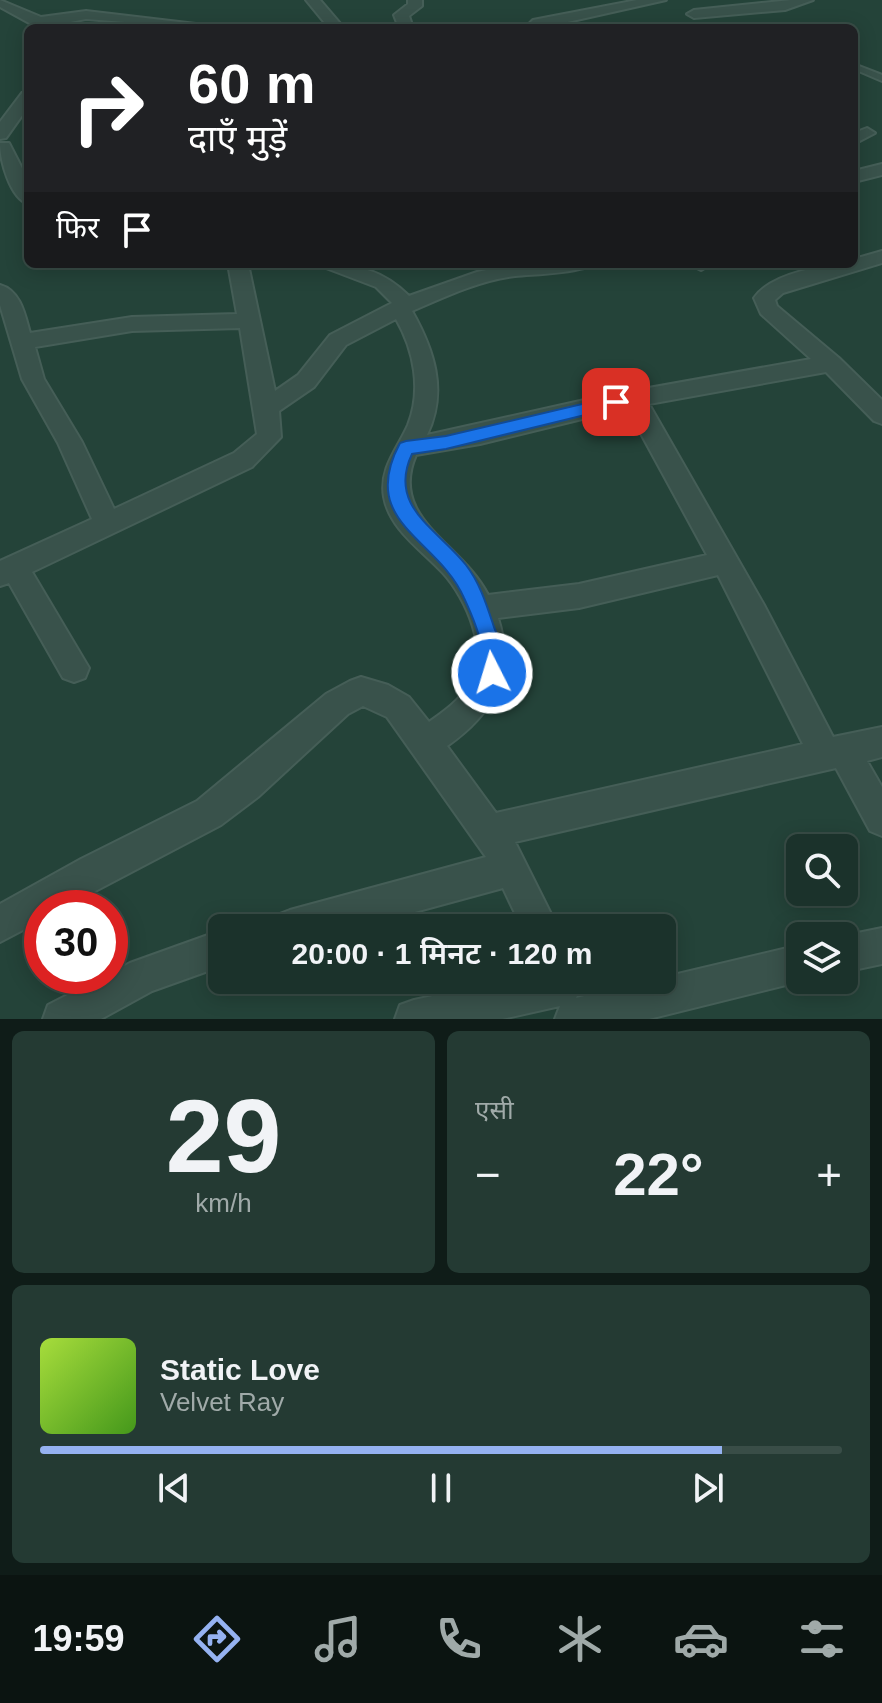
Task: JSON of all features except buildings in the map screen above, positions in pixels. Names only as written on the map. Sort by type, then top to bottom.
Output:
[{"type":"street","points":[[313,0],[334,24]]},
{"type":"street","points":[[404,24],[401,15],[415,6],[415,0]]},
{"type":"street","points":[[537,24],[659,0]]},
{"type":"street","points":[[694,14],[785,6],[806,0]]},
{"type":"street","points":[[0,2],[35,24]]},
{"type":"street","points":[[40,24],[70,15],[157,24]]},
{"type":"street","points":[[24,104],[5,143],[24,188]]},
{"type":"street","points":[[858,176],[882,169]]},
{"type":"street","points":[[74,668],[7,571],[257,452],[269,437],[267,408],[239,268]]},
{"type":"street","points":[[344,268],[383,282],[403,306],[420,346],[424,393],[420,423],[406,448],[395,482],[402,513],[459,571],[479,608],[493,651],[492,673],[467,714],[425,743]]},
{"type":"street","points":[[267,408],[306,381],[338,340],[403,306],[484,276],[516,270],[558,268]]},
{"type":"street","points":[[781,268],[800,281]]},
{"type":"street","points":[[835,268],[776,288],[767,293],[765,302],[882,415]]},
{"type":"street","points":[[0,292],[11,304],[13,330],[33,379],[70,442],[108,525]]},
{"type":"street","points":[[13,330],[249,321]]},
{"type":"street","points":[[406,448],[457,440],[634,399],[831,363]]},
{"type":"street","points":[[634,399],[835,754],[882,819]]},
{"type":"street","points":[[479,608],[579,596],[724,562]]},
{"type":"street","points":[[0,924],[93,871],[209,813],[350,696],[361,691],[377,695],[398,707],[490,831],[534,914]]},
{"type":"street","points":[[490,831],[882,742]]},
{"type":"street","points":[[342,914],[511,868]]},
{"type":"street","points":[[858,951],[882,946]]},
{"type":"street","points":[[62,1019],[143,976],[208,953]]},
{"type":"street","points":[[414,1019],[568,1001],[786,966]]},
{"type":"lane","points":[[858,68],[882,78]]},
{"type":"route","points":[[492,673],[493,651],[473,594],[459,571],[402,513],[397,500],[395,482],[406,448],[446,443],[616,402]]}]
